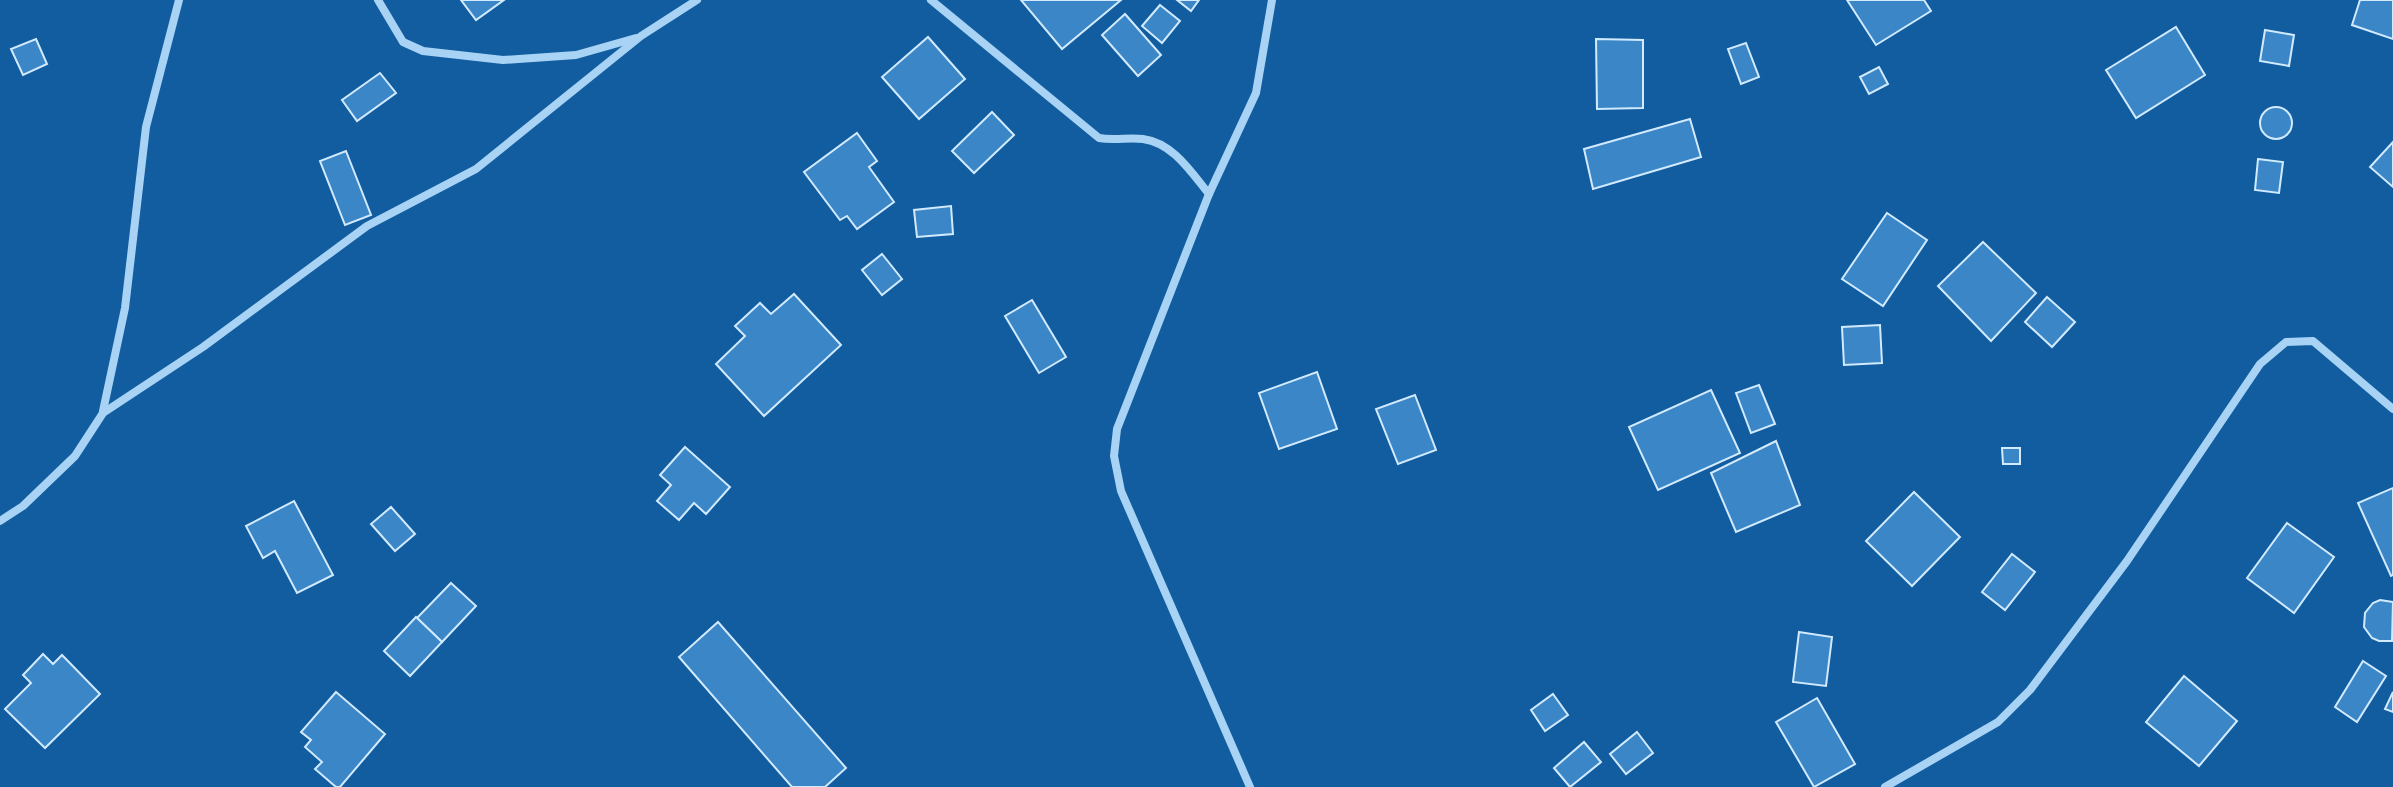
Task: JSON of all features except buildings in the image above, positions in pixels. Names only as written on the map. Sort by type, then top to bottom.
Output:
[{"type":"street","points":[[0,521],[23,506],[75,456],[103,413],[125,308],[146,127],[179,0]]},
{"type":"street","points":[[378,0],[403,42],[423,51],[503,60],[576,55],[641,36]]},
{"type":"street","points":[[103,413],[203,347],[349,238],[476,169],[641,36],[697,0]]},
{"type":"street","points":[[931,0],[1099,138],[1114,141],[1141,138],[1158,143],[1183,161],[1209,194]]},
{"type":"street","points":[[1250,787],[1121,491],[1114,456],[1117,429],[1209,194],[1256,93],[1272,0]]},
{"type":"street","points":[[1885,787],[1998,722],[2030,690],[2127,561],[2260,364],[2286,342],[2313,341],[2393,409]]}]
